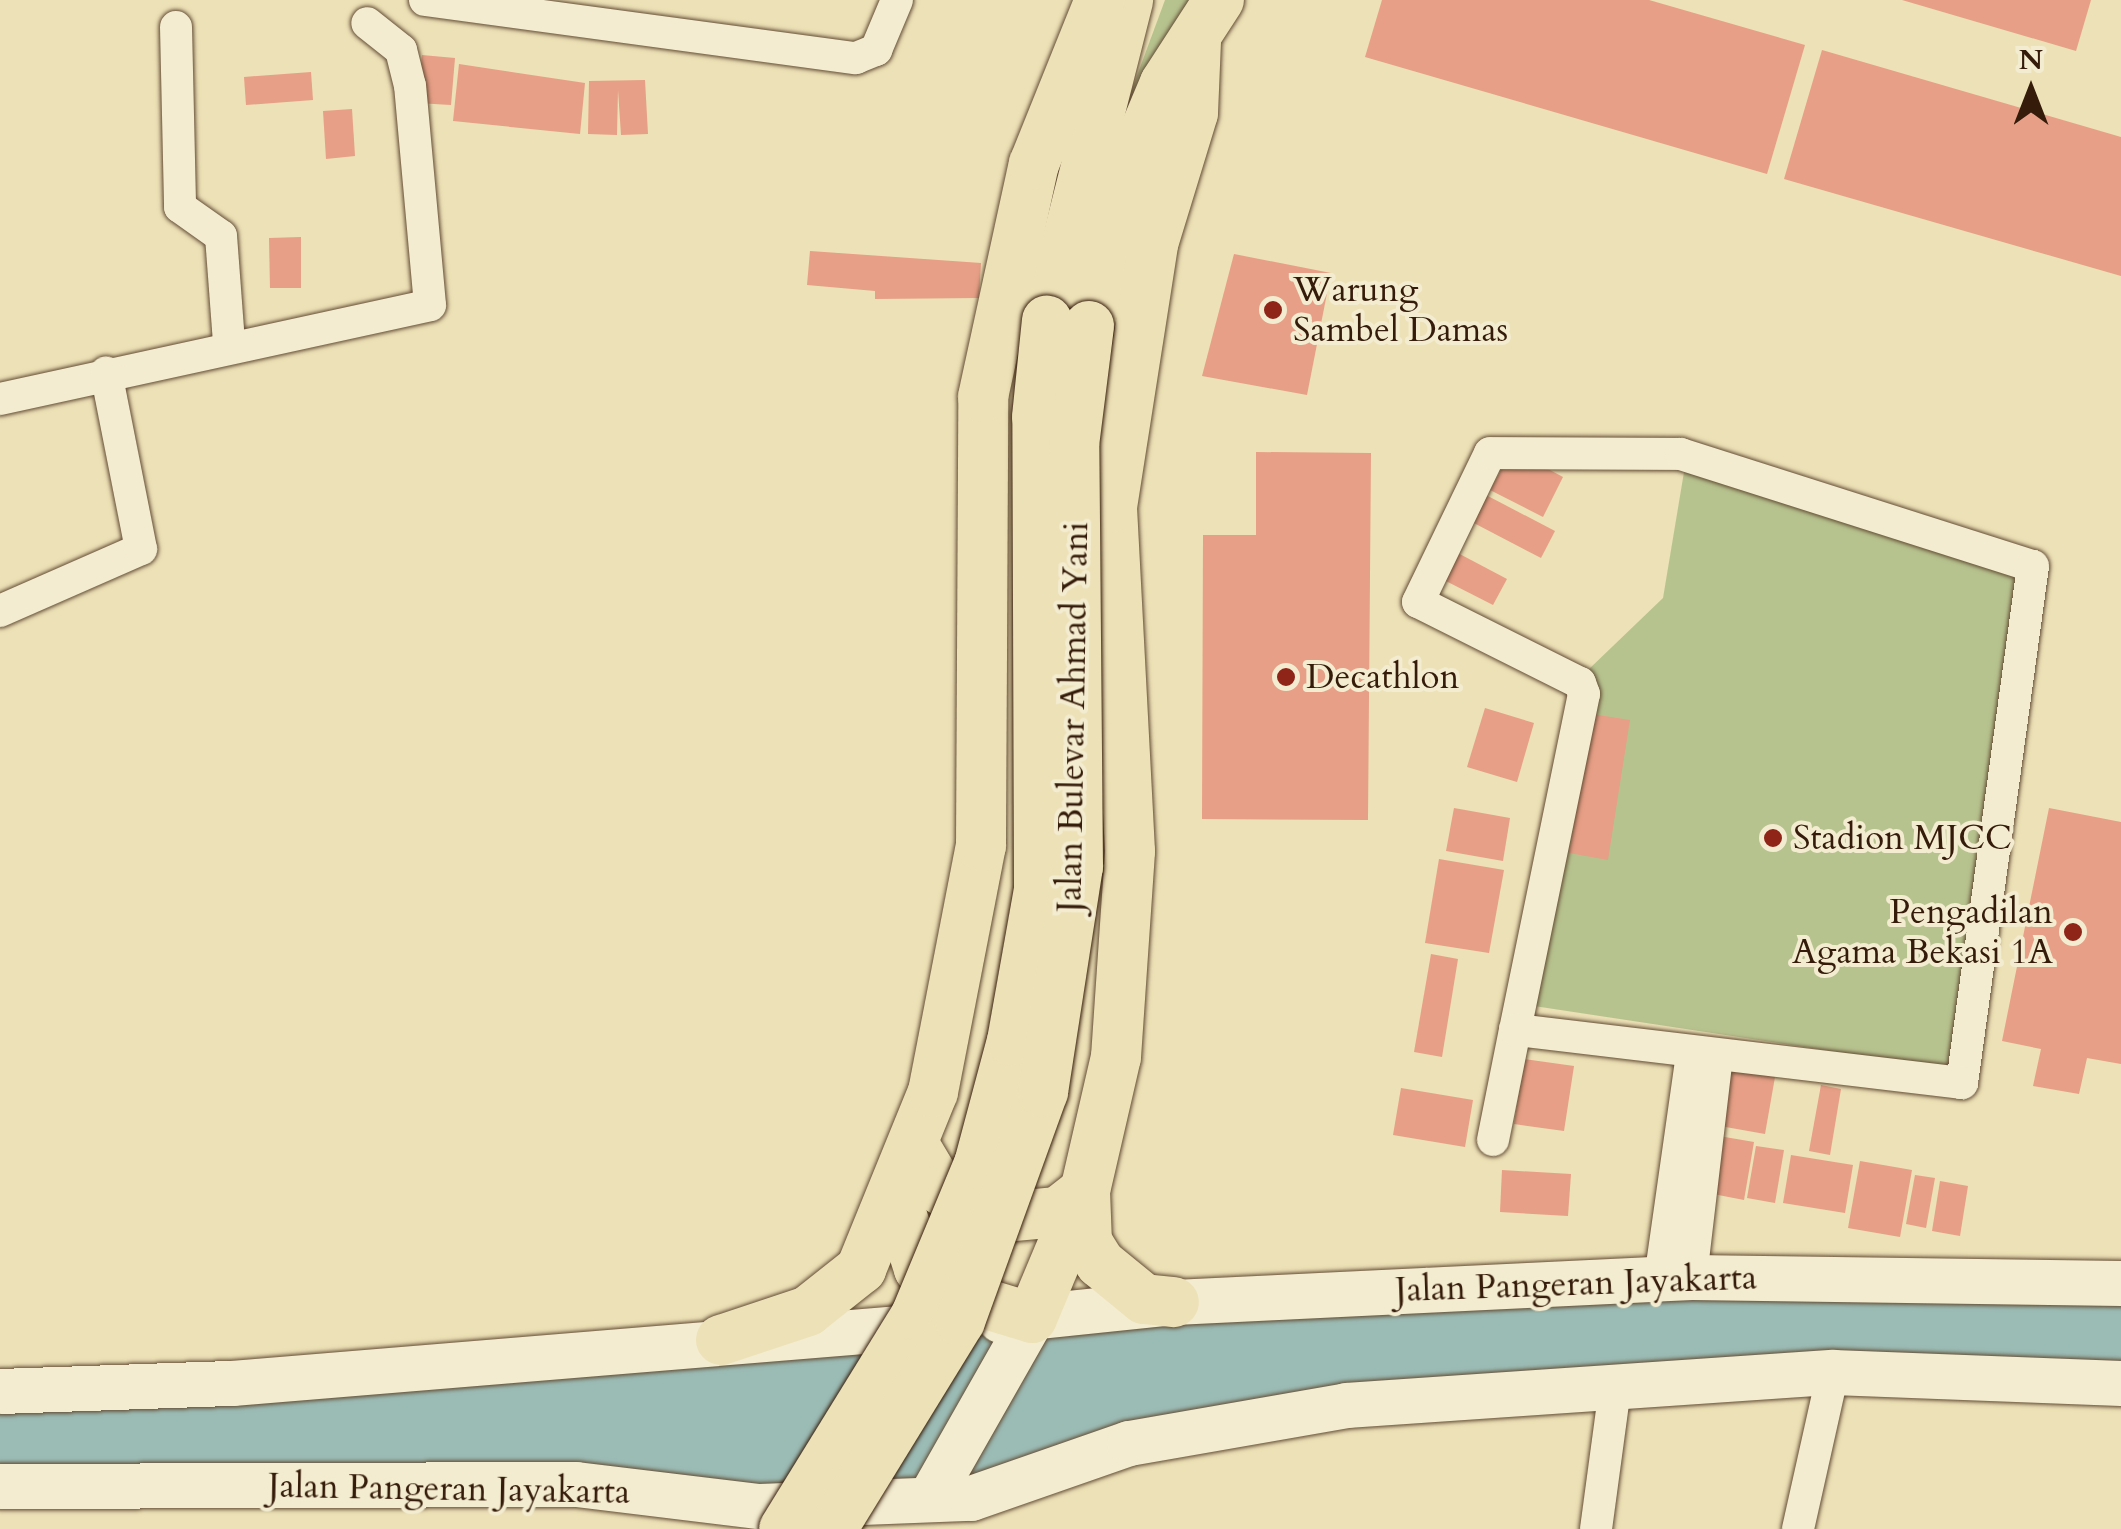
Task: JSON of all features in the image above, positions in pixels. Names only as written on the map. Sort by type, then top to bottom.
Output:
[{"type":"main road","points":[[721,1340],[838,1293],[896,1200],[948,1040],[980,846],[983,397],[1034,164],[1100,0]]},
{"type":"main road","name":"Jalan Bulevar Ahmad Yani","points":[[832,1529],[960,1321],[1043,1092],[1078,867],[1074,445],[1068,324],[1128,0]]},
{"type":"main road","points":[[896,1200],[920,1269],[940,1290],[1026,1334],[1085,1191],[1116,1056],[1130,851],[1112,507],[1153,244],[1193,113],[1207,21]]},
{"type":"main road","name":"Jalan Bulevar Ahmad Yani","points":[[784,1529],[916,1315],[978,1164],[1012,1042],[1039,889],[1037,417],[1068,324],[1165,83],[1207,21]]},
{"type":"main road","points":[[914,1145],[941,1190],[992,1218],[1058,1212],[1085,1191]]},
{"type":"main road","points":[[1085,1191],[1087,1242],[1100,1263],[1144,1298],[1174,1302]]},
{"type":"street","points":[[425,0],[856,58],[876,50],[897,0]]},
{"type":"street","points":[[0,399],[229,342],[430,305],[410,86],[402,50],[367,23]]},
{"type":"street","points":[[176,28],[180,207],[221,236],[229,342]]},
{"type":"street","points":[[0,611],[140,549],[106,372]]},
{"type":"street","points":[[1493,1140],[1515,1030],[1584,694],[1580,684],[1418,602],[1490,453],[1681,454],[2024,559],[2036,577],[1966,1077],[1956,1084],[1515,1030]]},
{"type":"street","points":[[1676,1278],[1705,1055]]},
{"type":"street","name":"Jalan Pangeran Jayakarta","points":[[0,1391],[232,1383],[721,1340],[1026,1334],[1174,1302],[1676,1278],[2121,1284]]},
{"type":"street","points":[[929,1498],[1026,1334]]},
{"type":"street","points":[[1798,1529],[1832,1372]]},
{"type":"street","name":"Jalan Pangeran Jayakarta","points":[[0,1486],[576,1484],[759,1506],[971,1498],[1130,1442],[1263,1414],[1616,1382],[1832,1372],[2120,1380]]},
{"type":"street","points":[[1596,1529],[1616,1382]]},
{"type":"green space","points":[[1165,0],[1191,0],[1132,120],[1121,119]]},
{"type":"green space","name":"Stadion MJCC","points":[[1686,460],[2026,569],[1949,1069],[1534,1006],[1588,670],[1663,598]]},
{"type":"water","points":[[2121,1283],[2121,1383],[1346,1405],[971,1498],[0,1486],[0,1391],[1085,1313]]},
{"type":"building","points":[[1382,0],[1649,0],[1805,45],[1767,174],[1365,57]]},
{"type":"building","points":[[1902,0],[2091,0],[2076,51]]},
{"type":"building","points":[[1822,50],[2121,137],[2121,276],[1784,179]]},
{"type":"building","points":[[422,55],[455,58],[451,105],[417,103]]},
{"type":"building","points":[[459,64],[585,83],[580,134],[453,121]]},
{"type":"building","points":[[311,72],[313,100],[246,105],[244,77]]},
{"type":"building","points":[[645,80],[648,134],[621,135],[618,90],[617,135],[588,134],[589,81]]},
{"type":"building","points":[[352,109],[355,156],[326,159],[323,111]]},
{"type":"building","points":[[301,237],[301,288],[270,288],[269,238]]},
{"type":"building","points":[[810,251],[981,263],[979,298],[875,299],[875,291],[807,285]]},
{"type":"building","name":"Warung Sambel Damas","points":[[1234,254],[1331,273],[1307,395],[1202,376]]},
{"type":"building","points":[[1512,450],[1563,477],[1543,517],[1490,490]]},
{"type":"building","name":"Decathlon","points":[[1256,452],[1371,453],[1368,820],[1202,819],[1203,535],[1256,535]]},
{"type":"building","points":[[1484,494],[1555,531],[1541,558],[1470,521]]},
{"type":"building","points":[[1454,551],[1507,579],[1493,605],[1440,578]]},
{"type":"building","points":[[1485,708],[1534,723],[1517,782],[1467,767]]},
{"type":"building","points":[[1592,714],[1630,720],[1608,860],[1569,853]]},
{"type":"building","points":[[1454,808],[1510,818],[1503,861],[1446,851]]},
{"type":"building","name":"Pengadilan Agama Bekasi 1A","points":[[2049,808],[2121,822],[2121,1064],[2087,1058],[2079,1094],[2033,1086],[2041,1049],[2002,1041]]},
{"type":"building","points":[[1439,859],[1504,870],[1489,953],[1425,943]]},
{"type":"building","points":[[1431,954],[1458,959],[1442,1057],[1414,1052]]},
{"type":"building","points":[[1524,1059],[1574,1066],[1564,1131],[1514,1124]]},
{"type":"building","points":[[1730,1069],[1775,1077],[1765,1134],[1720,1126]]},
{"type":"building","points":[[1821,1085],[1841,1089],[1830,1155],[1809,1151]]},
{"type":"building","points":[[1401,1088],[1473,1100],[1465,1147],[1393,1135]]},
{"type":"building","points":[[1719,1136],[1754,1142],[1744,1200],[1708,1193]]},
{"type":"building","points":[[1756,1146],[1784,1150],[1775,1203],[1747,1198]]},
{"type":"building","points":[[1791,1155],[1853,1165],[1845,1213],[1783,1203]]},
{"type":"building","points":[[1860,1161],[1912,1170],[1900,1237],[1848,1228]]},
{"type":"building","points":[[1502,1170],[1571,1174],[1568,1216],[1500,1212]]},
{"type":"building","points":[[1915,1175],[1935,1178],[1926,1228],[1906,1224]]},
{"type":"building","points":[[1940,1181],[1968,1186],[1960,1236],[1932,1231]]},
{"type":"place","name":"Warung Sambel Damas","points":[[1273,310]]},
{"type":"place","name":"Decathlon","points":[[1286,677]]},
{"type":"place","name":"Stadion MJCC","points":[[1773,838]]},
{"type":"place","name":"Pengadilan Agama Bekasi 1A","points":[[2073,932]]}]
